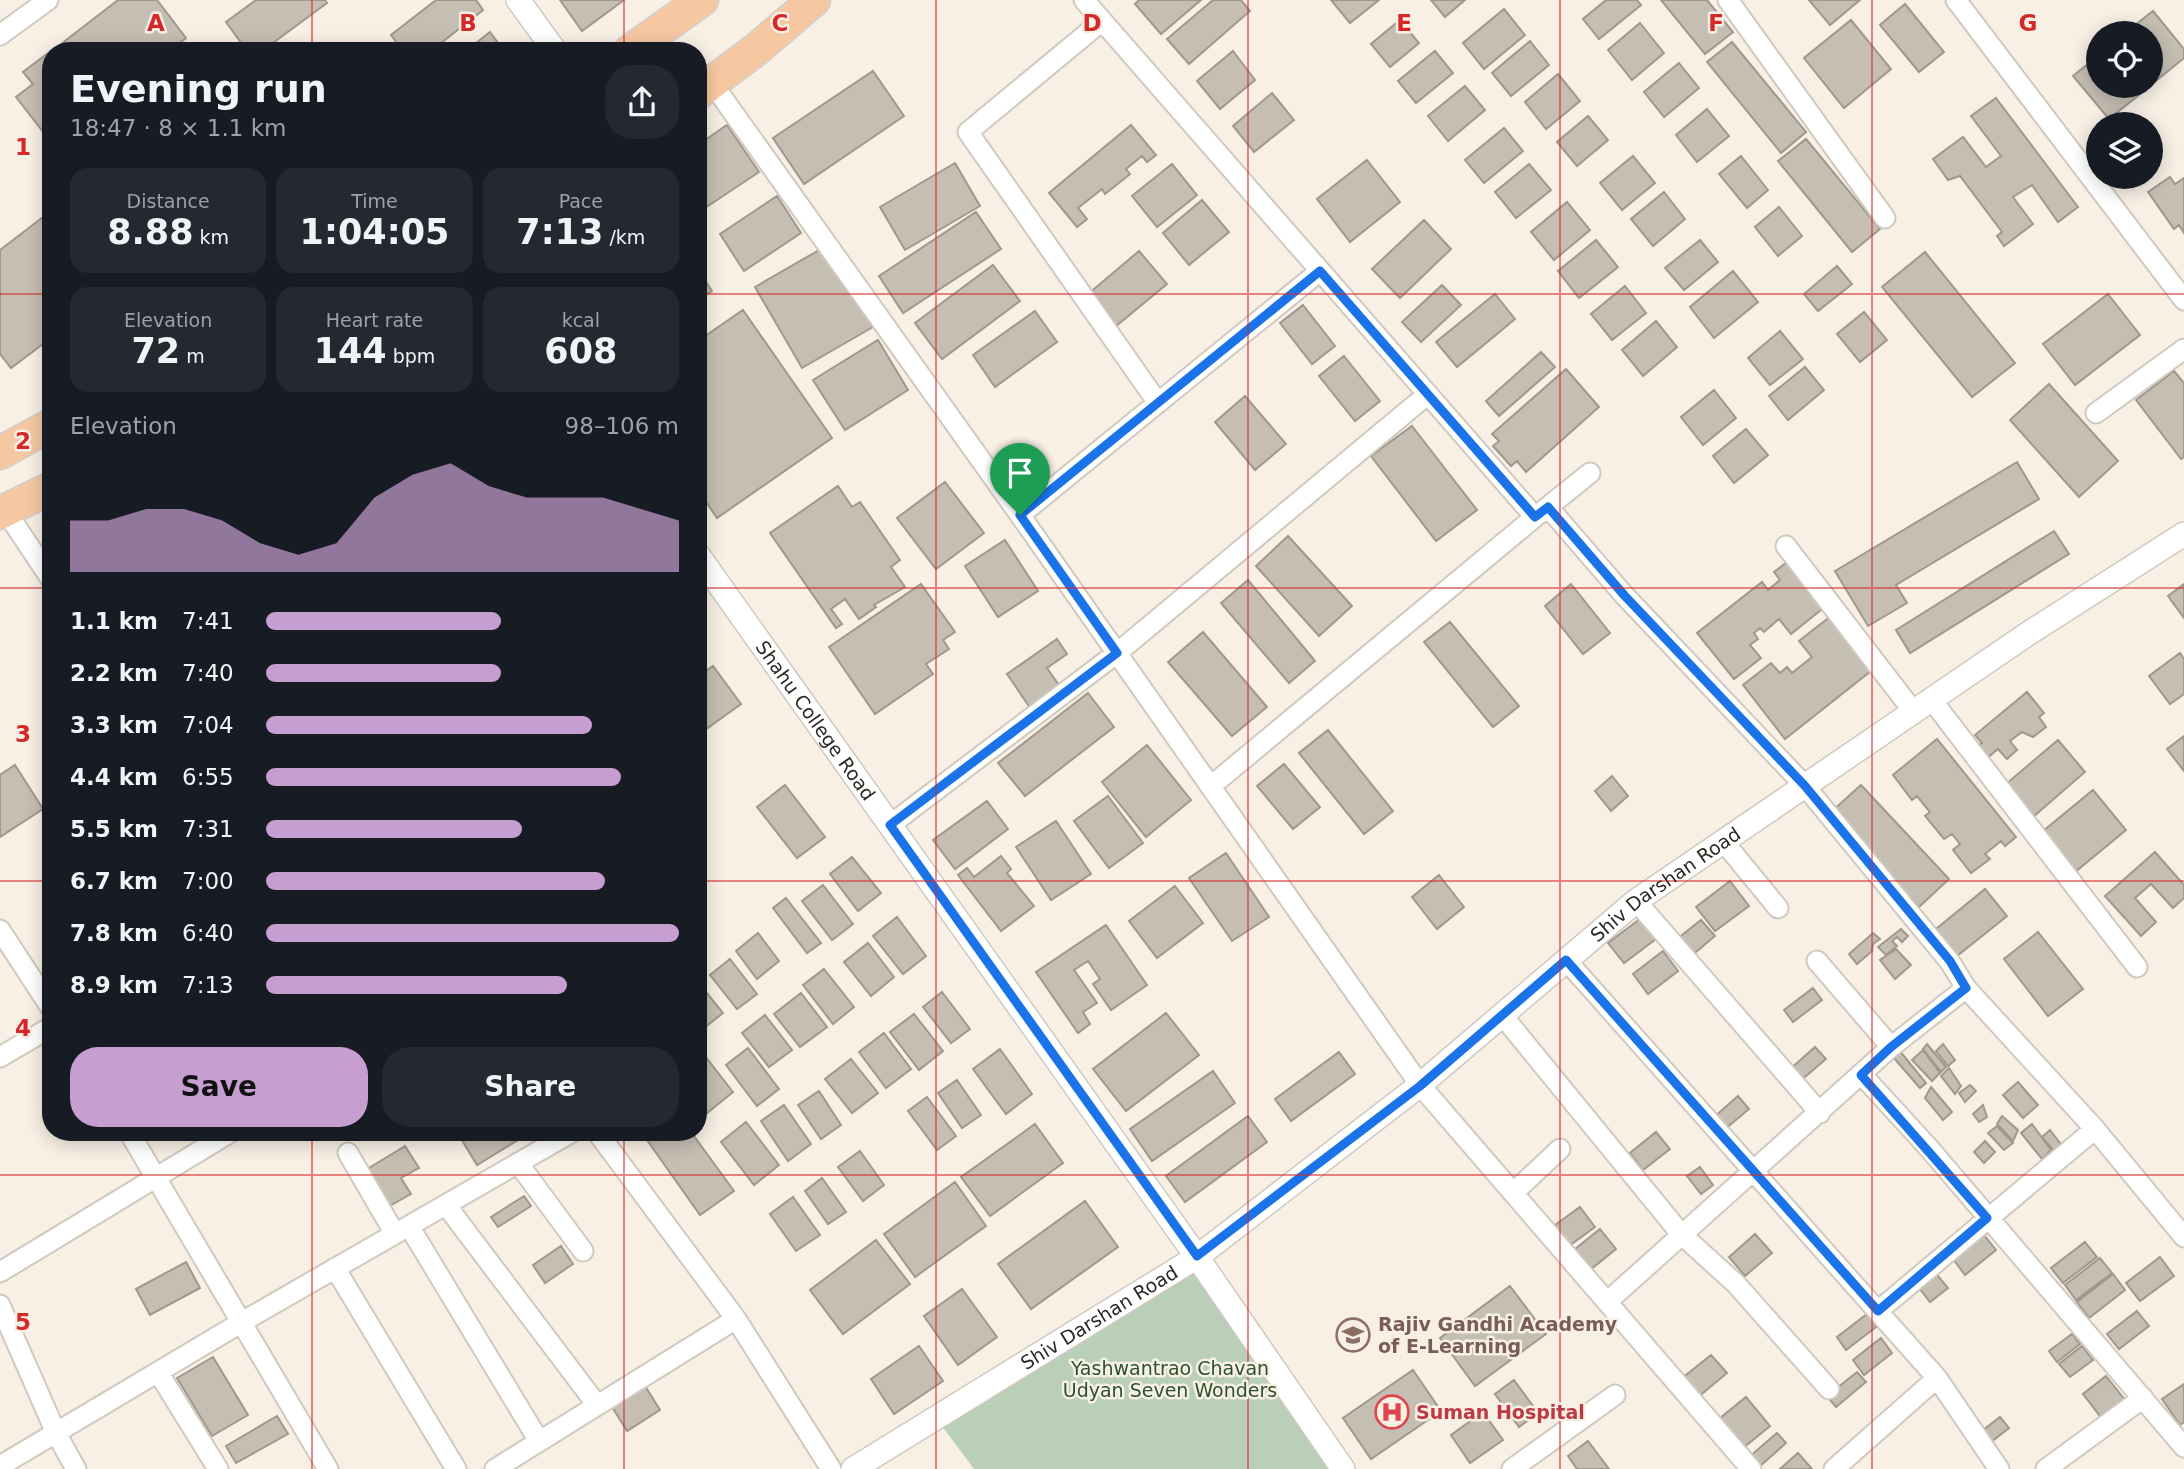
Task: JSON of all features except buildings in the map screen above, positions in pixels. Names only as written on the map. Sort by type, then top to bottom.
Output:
[{"type":"highway","points":[[643,42],[702,0]]},
{"type":"highway","points":[[707,86],[814,0]]},
{"type":"highway","points":[[0,453],[42,430]]},
{"type":"highway","points":[[2,511],[42,492]]},
{"type":"street","points":[[0,35],[48,0]]},
{"type":"street","points":[[518,0],[548,42]]},
{"type":"street","points":[[1084,0],[1428,394],[1805,786],[1950,961],[1966,988],[2095,1129],[2184,1237]]},
{"type":"street","points":[[1727,0],[1885,218]]},
{"type":"street","points":[[1955,0],[2184,300]]},
{"type":"street","points":[[1102,21],[968,132],[1158,403]]},
{"type":"street","points":[[707,91],[1020,515],[1420,1086],[1751,1469]]},
{"type":"street","points":[[1020,515],[1320,271]]},
{"type":"street","points":[[2096,413],[2184,349]]},
{"type":"street","points":[[890,825],[1117,653],[1428,394]]},
{"type":"street","points":[[1211,786],[1590,472]]},
{"type":"street","points":[[2,511],[42,567]]},
{"type":"street","name":"Shiv Darshan Road","points":[[853,1469],[1197,1256],[1420,1086],[1636,901],[1922,705],[2184,534]]},
{"type":"street","points":[[1786,546],[1922,705],[2137,967]]},
{"type":"street","name":"Shahu College Road","points":[[707,568],[1197,1256],[1343,1469]]},
{"type":"street","points":[[1723,841],[1778,908]]},
{"type":"street","points":[[1636,901],[1820,1114]]},
{"type":"street","points":[[0,930],[42,994]]},
{"type":"street","points":[[1566,960],[1937,1378],[2000,1469]]},
{"type":"street","points":[[1817,961],[1891,1047]]},
{"type":"street","points":[[1607,1303],[1753,1169],[1820,1114],[1891,1047],[1966,988]]},
{"type":"street","points":[[1502,1015],[1681,1234],[1736,1284],[1829,1389]]},
{"type":"street","points":[[0,1057],[42,1032]]},
{"type":"street","points":[[1861,1075],[2184,1447]]},
{"type":"street","points":[[1878,1311],[2095,1129]]},
{"type":"street","points":[[135,1141],[328,1469]]},
{"type":"street","points":[[0,1272],[216,1141]]},
{"type":"street","points":[[0,1466],[242,1322],[556,1141]]},
{"type":"street","points":[[604,1141],[736,1319],[831,1469]]},
{"type":"street","points":[[1513,1193],[1560,1149]]},
{"type":"street","points":[[348,1153],[402,1230],[540,1441]]},
{"type":"street","points":[[518,1163],[583,1251]]},
{"type":"street","points":[[446,1205],[597,1405]]},
{"type":"street","points":[[335,1268],[456,1469]]},
{"type":"street","points":[[0,1305],[55,1433],[76,1469]]},
{"type":"street","points":[[495,1469],[736,1319]]},
{"type":"street","points":[[158,1372],[218,1469]]},
{"type":"street","points":[[1834,1469],[1937,1378]]},
{"type":"street","points":[[1512,1469],[1615,1395]]},
{"type":"street","points":[[2046,1469],[2143,1398]]},
{"type":"green space","name":"Yashwantrao Chavan Udyan Seven Wonders","points":[[1197,1257],[1339,1469],[974,1469],[936,1418]]},
{"type":"place","name":"Rajiv Gandhi Academy of E-Learning","points":[[1353,1335]]},
{"type":"place","name":"Suman Hospital","points":[[1392,1412]]},
{"type":"route","points":[[1320,271],[1535,517],[1548,507],[1624,595],[1805,786],[1950,961],[1966,988],[1891,1047],[1861,1075],[1987,1218],[1878,1311],[1566,960],[1420,1086],[1197,1256],[1068,1079],[890,825],[1117,653],[1020,515],[1320,271]]}]
